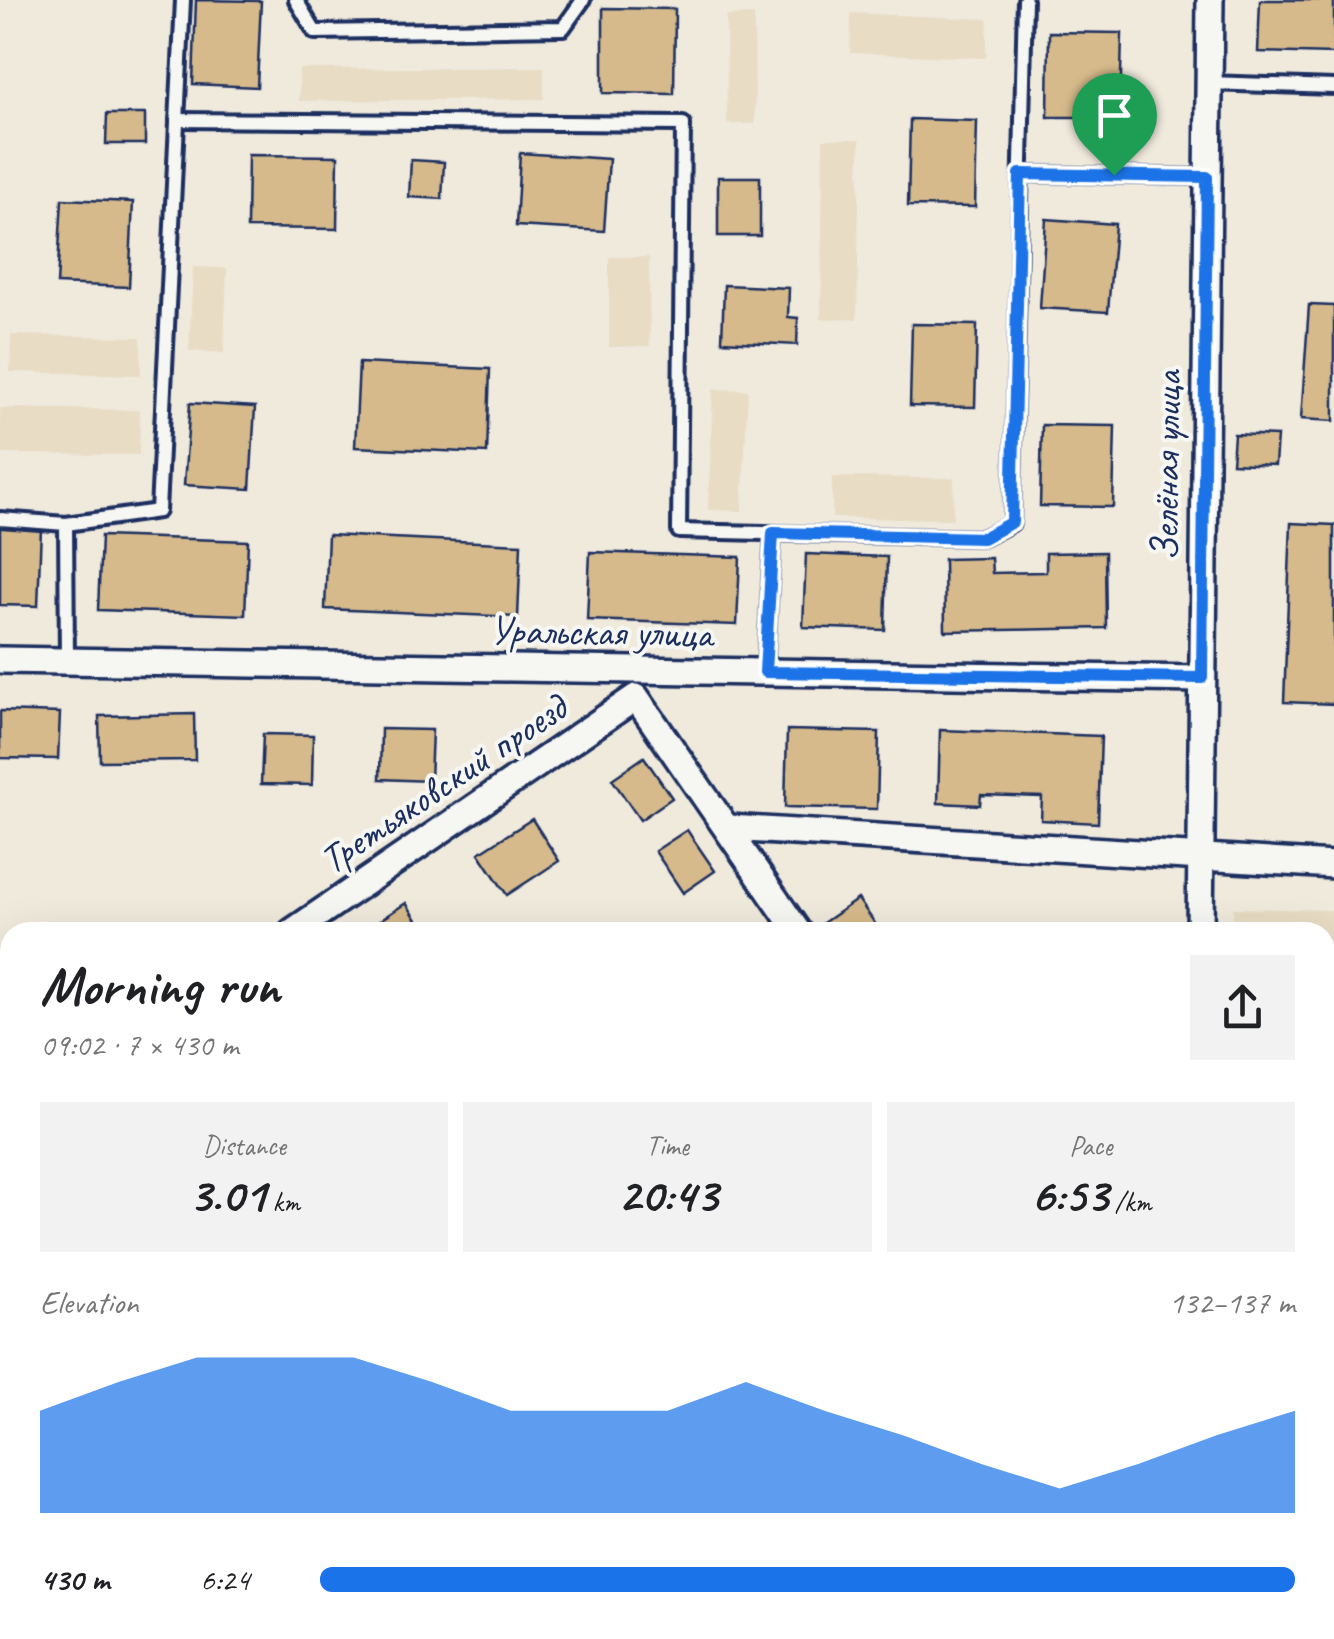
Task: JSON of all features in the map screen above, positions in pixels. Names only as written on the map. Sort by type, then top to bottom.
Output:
[{"type":"street","name":"Зелёная улица","points":[[1200,922],[1210,0]]},
{"type":"street","name":"Уральская улица","points":[[0,660],[1202,678]]},
{"type":"street","points":[[636,698],[791,922]]},
{"type":"street","name":"Третьяковский проезд","points":[[307,922],[636,698]]},
{"type":"street","points":[[729,828],[1202,860],[1334,865]]},
{"type":"lane","points":[[0,519],[66,524],[158,511],[183,0]]},
{"type":"lane","points":[[296,0],[315,32],[562,28],[583,0]]},
{"type":"lane","points":[[177,120],[683,124],[679,531],[983,538],[1012,522],[1025,0]]},
{"type":"lane","points":[[1208,83],[1334,87]]},
{"type":"lane","points":[[1020,174],[1207,177]]},
{"type":"lane","points":[[66,524],[67,661]]},
{"type":"lane","points":[[765,672],[773,533]]},
{"type":"lane","points":[[636,698],[637,670]]},
{"type":"shaded area","points":[[851,13],[988,19],[986,58],[850,53]]},
{"type":"shaded area","points":[[754,15],[755,124],[727,124],[726,16]]},
{"type":"shaded area","points":[[544,67],[544,99],[299,101],[299,69]]},
{"type":"shaded area","points":[[823,139],[860,139],[857,319],[821,319]]},
{"type":"shaded area","points":[[609,257],[649,257],[650,346],[609,347]]},
{"type":"shaded area","points":[[193,267],[227,268],[224,353],[189,351]]},
{"type":"shaded area","points":[[11,335],[141,337],[141,375],[10,372]]},
{"type":"shaded area","points":[[713,389],[748,390],[742,511],[708,510]]},
{"type":"shaded area","points":[[0,408],[140,410],[139,455],[0,454]]},
{"type":"shaded area","points":[[832,477],[954,478],[953,519],[832,518]]},
{"type":"shaded area","points":[[1233,908],[1334,910],[1334,922],[1233,922]]},
{"type":"building","points":[[196,0],[261,1],[257,87],[193,84]]},
{"type":"building","points":[[1260,0],[1334,0],[1334,54],[1258,52]]},
{"type":"building","points":[[603,8],[675,9],[674,94],[603,93]]},
{"type":"building","points":[[1049,32],[1122,33],[1120,117],[1048,117]]},
{"type":"building","points":[[107,114],[145,114],[145,144],[106,144]]},
{"type":"building","points":[[910,119],[977,121],[975,207],[908,206]]},
{"type":"building","points":[[520,153],[609,159],[604,231],[516,226]]},
{"type":"building","points":[[248,155],[338,156],[337,229],[247,228]]},
{"type":"building","points":[[411,160],[444,162],[442,199],[409,197]]},
{"type":"building","points":[[718,177],[760,177],[760,236],[718,236]]},
{"type":"building","points":[[62,199],[133,202],[129,287],[57,284]]},
{"type":"building","points":[[1046,219],[1115,224],[1108,312],[1040,308]]},
{"type":"building","points":[[724,285],[789,288],[788,317],[798,318],[797,345],[722,341]]},
{"type":"building","points":[[1309,305],[1334,306],[1334,421],[1301,419]]},
{"type":"building","points":[[912,324],[977,325],[975,407],[910,406]]},
{"type":"building","points":[[359,363],[490,369],[487,453],[355,447]]},
{"type":"building","points":[[190,403],[255,407],[250,489],[184,485]]},
{"type":"building","points":[[1042,425],[1115,426],[1113,507],[1040,506]]},
{"type":"building","points":[[1234,434],[1277,436],[1275,465],[1232,463]]},
{"type":"building","points":[[1291,523],[1334,525],[1334,704],[1284,702]]},
{"type":"building","points":[[0,526],[41,528],[38,606],[0,605]]},
{"type":"building","points":[[328,535],[521,544],[518,617],[325,609]]},
{"type":"building","points":[[101,536],[248,541],[245,615],[98,610]]},
{"type":"building","points":[[590,552],[740,557],[737,625],[587,620]]},
{"type":"building","points":[[1105,552],[1106,628],[945,631],[944,559],[991,558],[992,573],[1046,572],[1046,553]]},
{"type":"building","points":[[806,554],[887,557],[885,630],[803,627]]},
{"type":"building","points":[[0,711],[60,713],[58,759],[0,758]]},
{"type":"building","points":[[194,714],[195,760],[100,761],[99,716]]},
{"type":"building","points":[[381,729],[432,730],[430,781],[380,779]]},
{"type":"building","points":[[787,730],[879,732],[877,809],[785,807]]},
{"type":"building","points":[[940,730],[1101,736],[1098,823],[1041,820],[1042,797],[981,795],[980,805],[938,803]]},
{"type":"building","points":[[263,734],[313,735],[312,785],[261,784]]},
{"type":"building","points":[[644,757],[672,798],[640,820],[612,779]]},
{"type":"building","points":[[532,819],[559,861],[507,895],[479,853]]},
{"type":"building","points":[[687,830],[715,871],[683,893],[655,851]]},
{"type":"building","points":[[858,899],[874,922],[824,922]]},
{"type":"building","points":[[406,903],[418,922],[377,922]]},
{"type":"route","points":[[1020,174],[1114,175],[1207,177],[1202,678],[765,672],[773,533],[983,538],[1012,522],[1020,174]]}]
